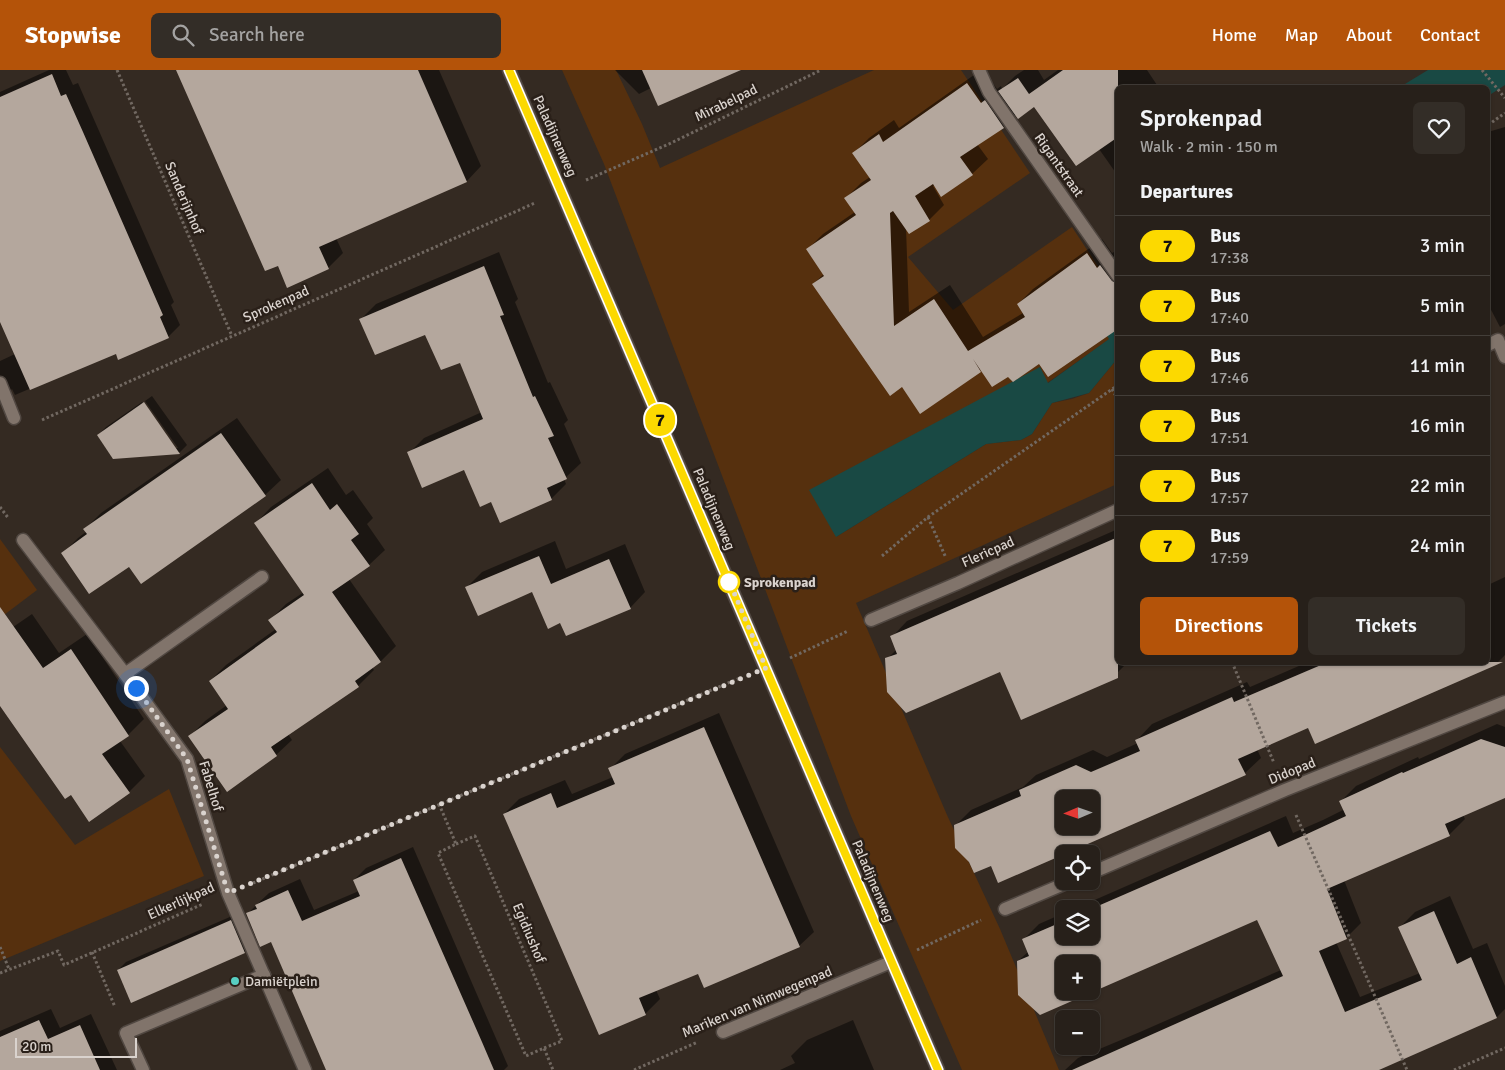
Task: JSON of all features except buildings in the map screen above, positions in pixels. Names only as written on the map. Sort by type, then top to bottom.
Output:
[{"type":"street","name":"Paladijnenweg","points":[[509,70],[938,1070]]},
{"type":"street","name":"Rigantstraat","points":[[979,70],[990,92],[1115,272]]},
{"type":"street","points":[[1492,342],[1505,357]]},
{"type":"street","points":[[0,384],[14,418]]},
{"type":"street","name":"Flericpad","points":[[871,620],[1115,511]]},
{"type":"street","name":"Fabelhof","points":[[23,540],[187,759],[228,893]]},
{"type":"street","points":[[125,674],[262,577]]},
{"type":"street","name":"Didopad","points":[[1100,869],[1285,790],[1505,702]]},
{"type":"street","points":[[1005,909],[1055,888]]},
{"type":"street","points":[[228,893],[304,1070]]},
{"type":"street","name":"Mariken van Nimwegenpad","points":[[723,1032],[891,962]]},
{"type":"street","points":[[143,1070],[126,1033],[264,974]]},
{"type":"path","name":"Sanderijnhof","points":[[116,70],[232,336]]},
{"type":"path","name":"Mirabelpad","points":[[562,191],[669,144],[821,70]]},
{"type":"path","points":[[1482,70],[1505,98]]},
{"type":"path","points":[[1490,124],[1505,113]]},
{"type":"path","name":"Sprokenpad","points":[[36,422],[562,191]]},
{"type":"path","points":[[882,556],[928,517],[1115,387]]},
{"type":"path","points":[[1112,389],[1115,394]]},
{"type":"path","points":[[928,517],[958,582]]},
{"type":"path","name":"Elkerlijkpad","points":[[0,973],[58,951],[64,965],[228,893],[766,668],[871,620]]},
{"type":"path","points":[[1233,665],[1406,1070]]},
{"type":"path","points":[[439,804],[456,844]]},
{"type":"path","name":"Egidiushof","points":[[475,836],[562,1041],[526,1056],[438,852],[456,844],[475,836]]},
{"type":"path","points":[[891,962],[1005,909]]},
{"type":"path","points":[[0,947],[9,969]]},
{"type":"path","points":[[92,952],[126,1033]]},
{"type":"path","name":"Mariken van Nimwegenpad","points":[[634,1070],[723,1032]]},
{"type":"path","points":[[544,1048],[553,1070]]},
{"type":"path","points":[[1454,1070],[1505,1048]]},
{"type":"shaded area","points":[[562,70],[616,70],[642,124],[660,168],[874,70],[961,70],[1030,173],[908,257],[953,310],[1072,227],[1115,292],[1115,308],[1110,339],[1047,383],[1040,367],[836,537],[986,444],[1021,440],[1032,434],[1052,403],[1089,393],[1115,361],[1115,485],[856,603],[947,815],[1000,929],[1059,1070],[962,1070],[851,816],[604,164]]},
{"type":"shaded area","points":[[0,539],[37,590],[0,618]]},
{"type":"shaded area","points":[[0,747],[75,845],[169,789],[204,876],[0,961]]},
{"type":"water","points":[[1428,70],[1505,70],[1505,85],[1490,95],[1490,85],[1403,85]]},
{"type":"water","points":[[1115,315],[1115,361],[1089,393],[1052,403],[1032,434],[1021,440],[986,444],[836,537],[809,490],[1040,367],[1048,383],[1109,339],[1101,326]]},
{"type":"bus line","name":"7","points":[[509,70],[938,1070]]},
{"type":"place","name":"Sprokenpad","points":[[729,582]]},
{"type":"place","name":"Damiëtplein","points":[[235,981]]},
{"type":"route","points":[[136,688],[187,759],[228,893],[766,668],[727,576],[729,582]]}]
